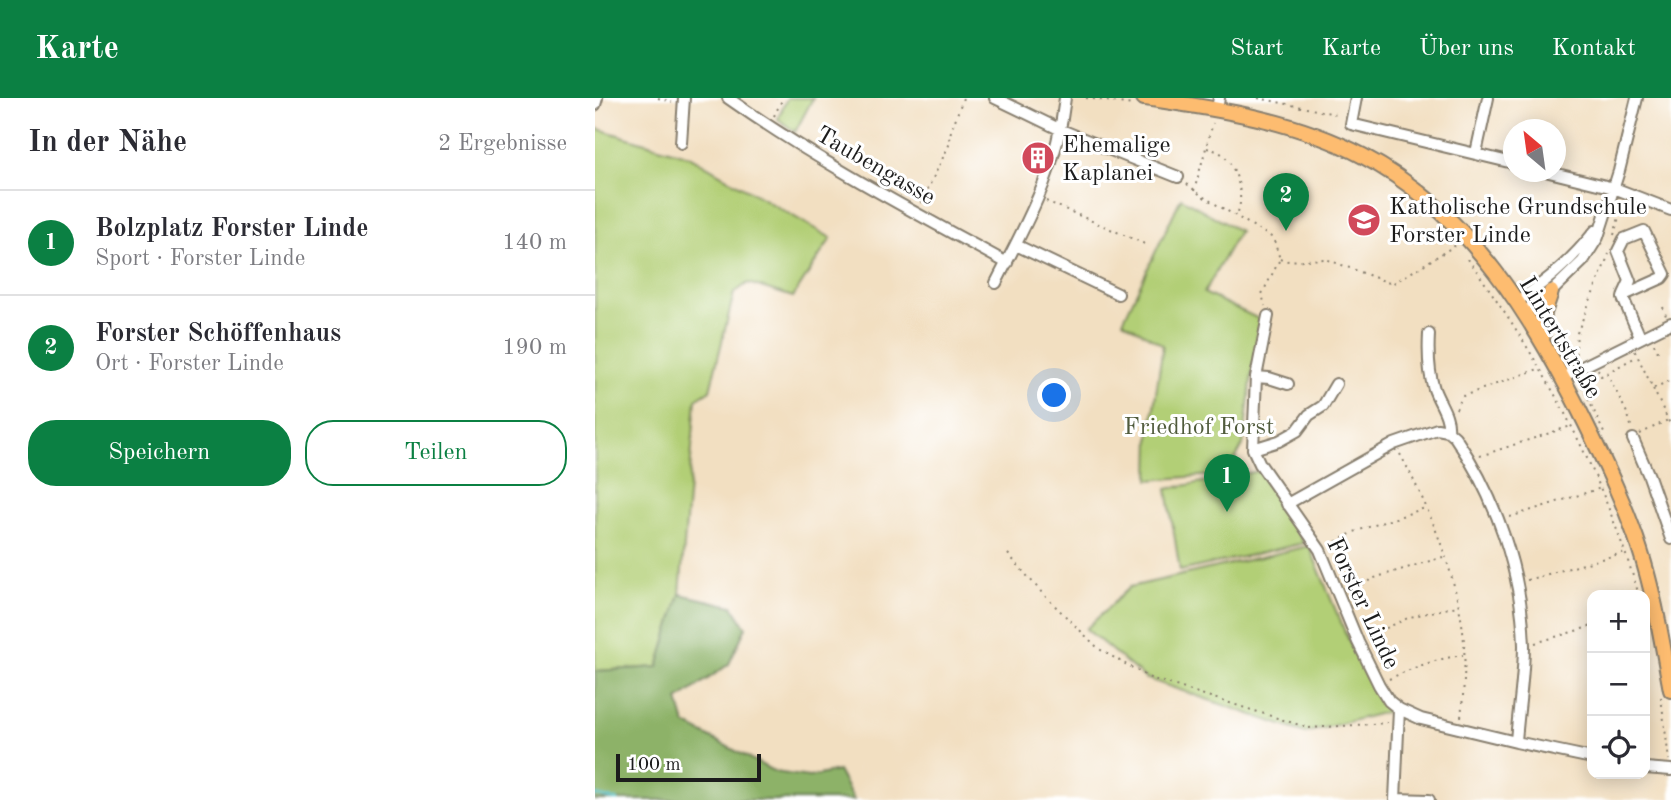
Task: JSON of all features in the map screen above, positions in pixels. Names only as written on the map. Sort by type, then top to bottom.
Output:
[{"type":"main road","name":"Lintertstraße","points":[[1141,102],[1218,104],[1296,128],[1364,156],[1416,189],[1467,238],[1520,307],[1542,342],[1615,483],[1639,548],[1656,607],[1671,690]]},
{"type":"main road","points":[[1542,342],[1544,313],[1551,292]]},
{"type":"street","points":[[595,105],[597,98]]},
{"type":"street","name":"Taubengasse","points":[[728,98],[768,126],[916,213],[1007,262]]},
{"type":"street","points":[[995,98],[1062,130],[1178,177]]},
{"type":"street","points":[[996,283],[1039,198],[1062,130],[1065,98]]},
{"type":"street","points":[[1356,98],[1351,121],[1503,160]]},
{"type":"street","points":[[1476,153],[1488,98]]},
{"type":"street","points":[[1520,307],[1551,292],[1583,261],[1598,237],[1614,188],[1637,98]]},
{"type":"street","points":[[681,143],[684,102]]},
{"type":"street","points":[[1566,176],[1614,188],[1671,209]]},
{"type":"street","points":[[1520,307],[1574,257],[1601,223]]},
{"type":"street","points":[[1624,295],[1662,278],[1665,274],[1644,231],[1624,239],[1618,253],[1630,281],[1624,295],[1624,303],[1635,340]]},
{"type":"street","points":[[1016,245],[1118,294]]},
{"type":"street","points":[[1268,316],[1256,377],[1252,449],[1279,441],[1297,431],[1309,415],[1323,406],[1336,384]]},
{"type":"street","points":[[1562,377],[1671,323]]},
{"type":"street","points":[[1429,334],[1428,353],[1433,387],[1449,427],[1499,520],[1515,583],[1524,647],[1515,742]]},
{"type":"street","points":[[1256,377],[1288,384]]},
{"type":"street","points":[[1287,503],[1394,444],[1449,427]]},
{"type":"street","points":[[1633,439],[1649,475],[1671,539]]},
{"type":"street","name":"Forster Linde","points":[[1252,449],[1319,550],[1358,642],[1389,701],[1421,719],[1587,757]]},
{"type":"street","points":[[1399,709],[1395,799],[1429,800]]},
{"type":"street","points":[[1650,768],[1671,770]]},
{"type":"path","points":[[658,98],[684,102]]},
{"type":"path","points":[[768,126],[783,98]]},
{"type":"path","points":[[916,213],[950,142],[949,137],[963,98]]},
{"type":"path","points":[[1086,98],[1141,102]]},
{"type":"path","points":[[1258,98],[1351,121]]},
{"type":"path","points":[[1194,191],[1218,104]]},
{"type":"path","points":[[1206,148],[1220,152],[1228,160],[1242,200],[1237,216]]},
{"type":"path","points":[[1178,177],[1194,191],[1273,238],[1280,259],[1262,294],[1268,316]]},
{"type":"path","points":[[1612,241],[1625,193]]},
{"type":"path","points":[[1039,198],[1147,245]]},
{"type":"path","points":[[1280,259],[1326,259],[1392,284],[1467,238]]},
{"type":"path","points":[[1464,253],[1513,321],[1572,425],[1601,488],[1637,590]]},
{"type":"path","points":[[1609,253],[1577,333],[1574,355],[1581,385],[1609,442]]},
{"type":"path","points":[[1635,340],[1637,357],[1671,426]]},
{"type":"path","points":[[1637,357],[1605,374],[1628,415],[1633,439],[1668,420]]},
{"type":"path","points":[[1449,427],[1464,396],[1541,368]]},
{"type":"path","points":[[1653,388],[1671,380]]},
{"type":"path","points":[[1469,460],[1572,425]]},
{"type":"path","points":[[1394,444],[1412,476],[1453,582],[1464,655],[1460,729]]},
{"type":"path","points":[[1499,520],[1601,488]]},
{"type":"path","points":[[1319,550],[1354,532],[1425,508]]},
{"type":"path","points":[[1515,583],[1626,552]]},
{"type":"path","points":[[1008,554],[1043,594],[1099,649],[1150,678],[1309,728],[1398,723]]},
{"type":"path","points":[[1340,595],[1377,577],[1444,556]]},
{"type":"path","points":[[1358,642],[1410,617],[1458,606]]},
{"type":"path","points":[[1524,647],[1587,628]]},
{"type":"path","points":[[1379,685],[1412,667],[1464,655]]},
{"type":"green space","points":[[787,98],[813,98],[795,132],[778,119]]},
{"type":"green space","points":[[595,128],[689,156],[831,238],[793,297],[748,283],[734,293],[710,390],[696,399],[680,594],[658,667],[595,671]]},
{"type":"green space","name":"Friedhof Forst","points":[[1181,198],[1239,231],[1204,293],[1259,319],[1243,445],[1227,474],[1149,480],[1150,435],[1163,345],[1123,321]]},
{"type":"green space","points":[[1259,471],[1304,543],[1180,571],[1167,489]]},
{"type":"green space","points":[[1309,546],[1355,654],[1390,711],[1305,733],[1145,678],[1086,629],[1130,587]]},
{"type":"green space","points":[[680,594],[732,606],[746,627],[729,664],[678,700],[685,724],[775,772],[809,777],[838,771],[854,800],[595,800],[595,671],[658,667]]},
{"type":"waterway","points":[[595,795],[617,800]]},
{"type":"place","name":"Ehemalige Kaplanei","points":[[1038,158]]},
{"type":"place","name":"Katholische Grundschule Forster Linde","points":[[1364,220]]},
{"type":"place","name":"Forster Schöffenhaus","points":[[1286,231]]},
{"type":"place","name":"Bolzplatz Forster Linde","points":[[1227,512]]}]
